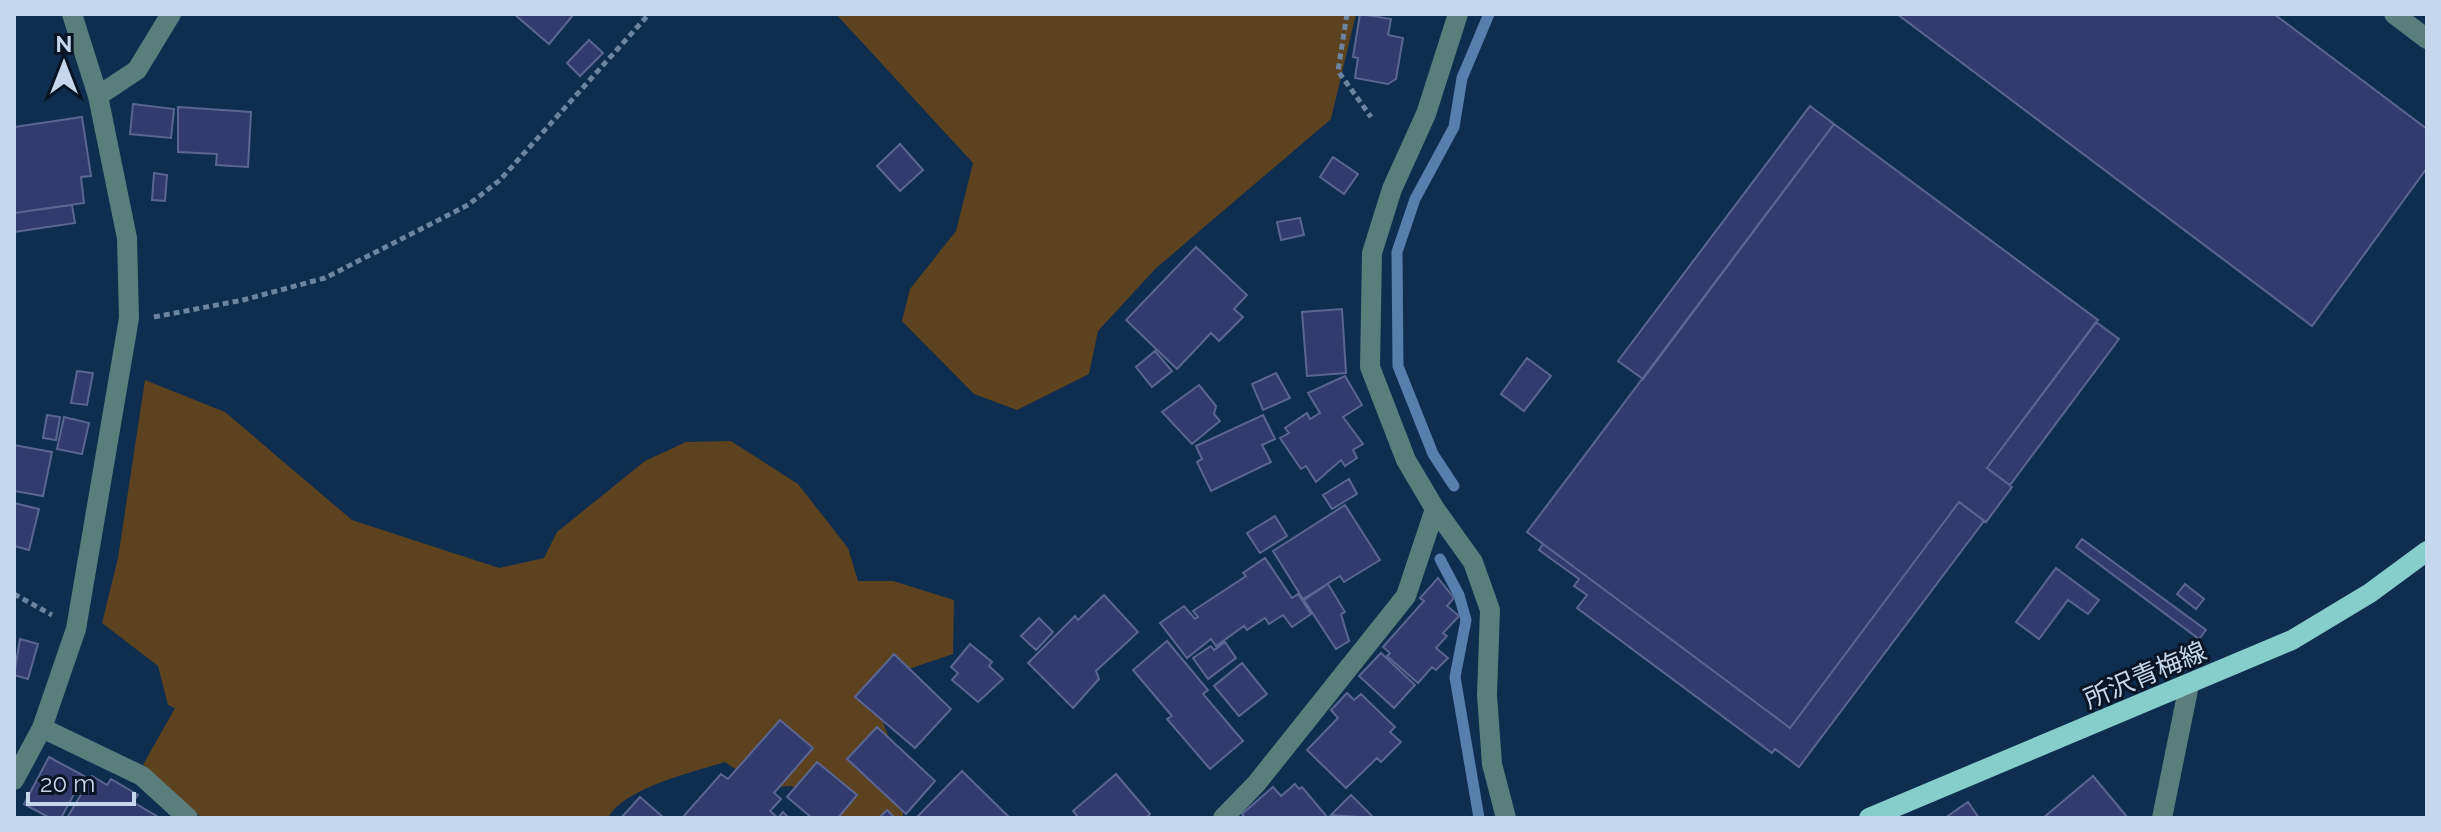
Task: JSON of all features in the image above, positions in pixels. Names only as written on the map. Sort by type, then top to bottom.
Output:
[{"type":"main road","name":"所沢青梅線","points":[[1869,818],[2189,685],[2312,629],[2427,551]]},
{"type":"street","points":[[14,780],[42,728],[76,629],[129,318],[127,238],[98,96],[72,14]]},
{"type":"street","points":[[98,96],[137,70],[171,14]]},
{"type":"street","points":[[1458,14],[1426,114],[1392,189],[1372,253],[1370,367],[1406,460],[1435,509],[1473,562],[1490,610],[1487,695],[1492,764],[1506,818]]},
{"type":"street","points":[[2394,14],[2427,39]]},
{"type":"street","points":[[1223,818],[1256,784],[1406,596],[1435,509]]},
{"type":"street","points":[[2162,818],[2189,685]]},
{"type":"street","points":[[42,728],[142,776],[188,818]]},
{"type":"path","points":[[129,318],[164,316],[243,300],[325,278],[468,205],[500,180],[649,14]]},
{"type":"path","points":[[1347,14],[1338,71],[1371,117]]},
{"type":"path","points":[[14,594],[76,629]]},
{"type":"shaded area","points":[[836,14],[1356,14],[1331,119],[1155,269],[1098,331],[1089,374],[1017,410],[974,394],[902,321],[910,289],[956,231],[973,163]]},
{"type":"shaded area","points":[[145,380],[225,412],[352,520],[499,568],[544,558],[557,532],[645,461],[686,442],[731,441],[798,484],[848,548],[858,581],[893,581],[954,600],[953,654],[867,683],[903,772],[903,817],[842,818],[829,803],[791,786],[763,788],[725,762],[644,790],[616,807],[608,818],[202,818],[143,765],[175,708],[168,705],[158,666],[102,623],[118,558]]},
{"type":"building","points":[[514,14],[574,14],[549,44]]},
{"type":"building","points":[[1360,14],[1391,19],[1388,35],[1403,38],[1396,79],[1388,84],[1355,78],[1358,58],[1353,57]]},
{"type":"building","points":[[1897,14],[2274,14],[2427,129],[2427,168],[2312,326]]},
{"type":"building","points":[[589,40],[603,53],[580,76],[567,63]]},
{"type":"building","points":[[133,104],[174,109],[171,138],[130,134]]},
{"type":"building","points":[[1810,106],[1834,124],[1643,379],[1618,361]]},
{"type":"building","points":[[178,107],[251,112],[248,167],[216,165],[217,154],[178,152]]},
{"type":"building","points":[[82,117],[91,176],[81,177],[84,203],[14,213],[14,127]]},
{"type":"building","points":[[1834,124],[2098,320],[1987,468],[2012,487],[1986,522],[1959,502],[1790,728],[1527,532]]},
{"type":"building","points":[[900,144],[923,170],[900,191],[877,166]]},
{"type":"building","points":[[1333,157],[1358,174],[1344,194],[1320,177]]},
{"type":"building","points":[[154,173],[167,175],[165,201],[152,200]]},
{"type":"building","points":[[72,205],[75,223],[14,232],[14,213]]},
{"type":"building","points":[[1300,218],[1304,235],[1281,240],[1277,222]]},
{"type":"building","points":[[1196,247],[1247,295],[1234,309],[1243,317],[1219,341],[1211,333],[1177,369],[1126,320]]},
{"type":"building","points":[[1342,309],[1346,373],[1307,376],[1302,312]]},
{"type":"building","points":[[2096,322],[2119,339],[2010,485],[1987,468]]},
{"type":"building","points":[[1155,351],[1172,371],[1152,387],[1136,367]]},
{"type":"building","points":[[1527,358],[1551,376],[1524,411],[1501,394]]},
{"type":"building","points":[[77,371],[93,373],[87,405],[71,403]]},
{"type":"building","points":[[1276,373],[1290,398],[1263,410],[1252,384]]},
{"type":"building","points":[[1345,376],[1362,405],[1343,417],[1363,444],[1353,450],[1357,458],[1345,466],[1341,460],[1316,482],[1306,466],[1301,469],[1280,438],[1289,433],[1285,428],[1307,413],[1310,419],[1320,413],[1308,393]]},
{"type":"building","points":[[1199,385],[1216,406],[1214,414],[1220,421],[1192,444],[1162,412]]},
{"type":"building","points":[[47,415],[60,417],[56,440],[43,438]]},
{"type":"building","points":[[1263,415],[1275,439],[1262,445],[1271,462],[1211,491],[1197,462],[1202,459],[1196,446]]},
{"type":"building","points":[[64,417],[89,423],[82,454],[57,449]]},
{"type":"building","points":[[14,445],[52,452],[43,496],[14,491]]},
{"type":"building","points":[[1349,479],[1357,494],[1332,509],[1323,495]]},
{"type":"building","points":[[1959,502],[1984,521],[1799,767],[1775,749],[1772,753],[1577,608],[1587,595],[1574,586],[1579,579],[1539,550],[1543,544],[1790,728]]},
{"type":"building","points":[[14,503],[39,509],[29,550],[14,546]]},
{"type":"building","points":[[1345,505],[1380,560],[1344,582],[1340,576],[1303,599],[1273,551]]},
{"type":"building","points":[[1275,516],[1287,536],[1260,553],[1247,533]]},
{"type":"building","points":[[2082,539],[2206,630],[2199,639],[2076,547]]},
{"type":"building","points":[[1265,558],[1292,598],[1298,594],[1311,614],[1292,627],[1283,615],[1269,624],[1265,618],[1247,630],[1244,626],[1216,646],[1211,639],[1187,658],[1160,623],[1184,606],[1195,619],[1198,617],[1193,611],[1246,576],[1243,573]]},
{"type":"building","points":[[2056,568],[2099,600],[2088,614],[2068,600],[2039,639],[2016,622]]},
{"type":"building","points":[[1438,578],[1454,598],[1447,606],[1459,616],[1443,633],[1447,636],[1436,648],[1448,658],[1436,670],[1432,667],[1418,683],[1387,656],[1390,653],[1383,647],[1424,601],[1420,598]]},
{"type":"building","points":[[1328,584],[1345,612],[1341,614],[1349,641],[1336,649],[1304,600]]},
{"type":"building","points":[[2185,584],[2204,599],[2196,609],[2177,594]]},
{"type":"building","points":[[1104,595],[1138,632],[1096,671],[1099,679],[1073,708],[1028,663],[1075,616],[1078,620]]},
{"type":"building","points":[[1039,618],[1053,632],[1036,650],[1021,636]]},
{"type":"building","points":[[20,639],[38,644],[28,679],[14,675]]},
{"type":"building","points":[[1167,641],[1208,690],[1203,694],[1243,741],[1210,769],[1167,719],[1172,716],[1133,670]]},
{"type":"building","points":[[1225,642],[1236,658],[1208,679],[1193,658],[1211,646],[1214,650]]},
{"type":"building","points":[[970,644],[992,662],[989,666],[1003,679],[978,702],[952,680],[958,673],[951,667]]},
{"type":"building","points":[[1381,653],[1415,685],[1394,708],[1359,676]]},
{"type":"building","points":[[894,654],[951,709],[915,748],[855,697]]},
{"type":"building","points":[[1242,663],[1267,694],[1239,716],[1214,686]]},
{"type":"building","points":[[1347,693],[1354,700],[1361,694],[1395,727],[1390,732],[1401,742],[1381,762],[1377,758],[1346,788],[1307,750],[1338,718],[1331,710]]},
{"type":"building","points":[[780,720],[813,748],[774,793],[781,799],[770,811],[778,818],[682,818],[721,774],[728,779]]},
{"type":"building","points":[[877,727],[935,781],[906,814],[847,759]]},
{"type":"building","points":[[49,757],[84,776],[61,818],[50,818],[24,804]]},
{"type":"building","points":[[817,762],[857,795],[838,818],[812,818],[787,797]]},
{"type":"building","points":[[962,771],[1010,818],[916,818]]},
{"type":"building","points":[[1116,774],[1150,814],[1146,818],[1079,818],[1073,811]]},
{"type":"building","points":[[92,776],[107,785],[111,779],[138,795],[133,802],[160,818],[67,818]]},
{"type":"building","points":[[2093,776],[2128,818],[2043,818]]},
{"type":"building","points":[[1295,784],[1299,789],[1302,787],[1328,818],[1245,818],[1242,814],[1273,787],[1281,796]]},
{"type":"building","points":[[1351,795],[1374,818],[1331,815]]},
{"type":"building","points":[[640,797],[664,818],[621,818]]},
{"type":"building","points":[[1968,802],[1979,818],[1945,818]]},
{"type":"building","points":[[887,810],[895,818],[879,818]]},
{"type":"waterway","points":[[1454,486],[1433,454],[1398,366],[1397,252],[1415,199],[1454,127],[1462,78],[1489,14]]},
{"type":"waterway","points":[[1440,559],[1459,595],[1466,620],[1455,677],[1479,818]]}]
